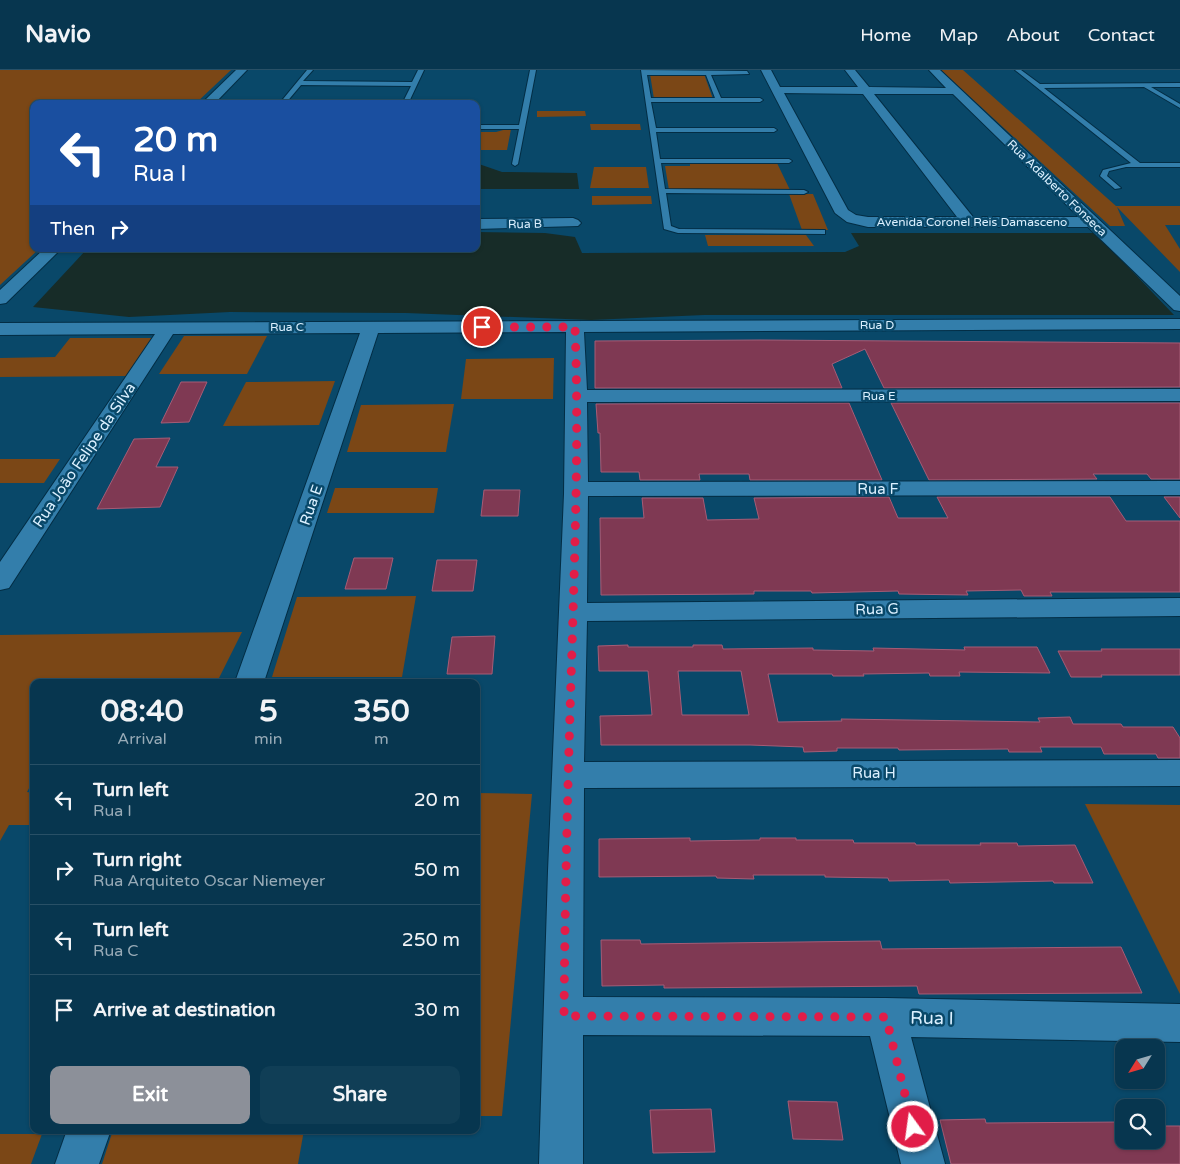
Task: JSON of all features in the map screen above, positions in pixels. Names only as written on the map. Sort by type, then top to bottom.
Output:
[{"type":"street","points":[[211,100],[242,70]]},
{"type":"street","points":[[766,70],[777,90],[955,90]]},
{"type":"street","points":[[850,70],[968,222]]},
{"type":"street","name":"Rua Adalberto Fonseca","points":[[934,70],[1180,306]]},
{"type":"street","name":"Avenida Coronel Reis Damasceno","points":[[777,90],[842,213],[852,219],[868,222],[1092,222]]},
{"type":"street","name":"Rua B","points":[[480,224],[573,223]]},
{"type":"street","points":[[0,299],[50,252]]},
{"type":"street","name":"Rua D","points":[[575,327],[1180,324]]},
{"type":"street","name":"Rua E","points":[[251,679],[371,327]]},
{"type":"street","points":[[561,1164],[568,775],[576,490],[577,396],[575,327]]},
{"type":"street","name":"Rua C","points":[[0,329],[575,327]]},
{"type":"street","name":"Rua João Felipe da Silva","points":[[0,582],[168,328]]},
{"type":"street","name":"Rua E","points":[[577,396],[1180,395]]},
{"type":"street","name":"Rua F","points":[[576,490],[1180,488]]},
{"type":"street","name":"Rua G","points":[[573,612],[1180,607]]},
{"type":"street","name":"Rua H","points":[[568,775],[1180,773]]},
{"type":"street","name":"Rua I","points":[[564,1016],[886,1017],[1180,1023]]},
{"type":"street","points":[[886,1017],[922,1164]]},
{"type":"street","points":[[77,1164],[88,1134]]},
{"type":"lane","points":[[285,100],[310,70]]},
{"type":"lane","points":[[406,100],[420,70]]},
{"type":"lane","points":[[515,164],[533,70]]},
{"type":"lane","points":[[1018,70],[1138,165]]},
{"type":"lane","points":[[683,240],[674,236],[667,227],[644,71],[747,73]]},
{"type":"lane","points":[[708,73],[719,100]]},
{"type":"lane","points":[[299,83],[414,84]]},
{"type":"lane","points":[[1146,85],[1180,106]]},
{"type":"lane","points":[[1038,86],[1180,85]]},
{"type":"lane","points":[[648,100],[760,100]]},
{"type":"lane","points":[[480,127],[522,127]]},
{"type":"lane","points":[[653,130],[774,130]]},
{"type":"lane","points":[[657,161],[789,161]]},
{"type":"lane","points":[[1117,188],[1103,176],[1103,172],[1118,166],[1180,165]]},
{"type":"lane","points":[[662,191],[804,192]]},
{"type":"lane","points":[[671,230],[822,232]]},
{"type":"shaded area","points":[[0,70],[231,70],[199,100],[30,100],[30,252],[36,252],[0,285]]},
{"type":"shaded area","points":[[941,70],[963,70],[1116,206],[1180,206],[1180,225],[1165,225],[1180,249],[1180,272],[1117,207],[1125,226],[1110,226]]},
{"type":"shaded area","points":[[650,74],[704,74],[713,99],[654,99]]},
{"type":"shaded area","points":[[537,111],[585,111],[586,116],[537,117]]},
{"type":"shaded area","points":[[590,124],[640,124],[641,130],[591,130]]},
{"type":"shaded area","points":[[511,129],[507,150],[480,150],[480,132],[496,132]]},
{"type":"shaded area","points":[[690,163],[777,163],[790,190],[669,190],[665,166],[690,166]]},
{"type":"shaded area","points":[[480,164],[502,172],[577,173],[579,189],[480,189]]},
{"type":"shaded area","points":[[594,167],[646,167],[649,188],[590,188]]},
{"type":"shaded area","points":[[789,194],[813,194],[828,230],[802,230]]},
{"type":"shaded area","points":[[592,196],[651,196],[652,204],[592,205]]},
{"type":"shaded area","points":[[480,232],[545,233],[575,237],[582,253],[845,252],[859,246],[851,233],[1096,233],[1174,315],[704,315],[591,320],[406,313],[230,312],[129,317],[33,307],[84,252],[480,252]]},
{"type":"shaded area","points":[[705,235],[806,235],[814,246],[708,246]]},
{"type":"shaded area","points":[[184,336],[267,336],[247,374],[159,374]]},
{"type":"shaded area","points":[[70,338],[154,338],[127,376],[0,377],[0,358],[55,357]]},
{"type":"shaded area","points":[[554,358],[553,399],[461,399],[466,359]]},
{"type":"shaded area","points":[[335,381],[319,425],[223,426],[246,382]]},
{"type":"shaded area","points":[[454,404],[446,452],[347,452],[361,405]]},
{"type":"shaded area","points":[[0,459],[60,459],[44,483],[0,483]]},
{"type":"shaded area","points":[[335,488],[438,488],[434,513],[327,513]]},
{"type":"shaded area","points":[[416,596],[402,677],[272,677],[297,597]]},
{"type":"shaded area","points":[[242,632],[219,678],[30,679],[30,786],[27,792],[30,792],[30,825],[9,825],[0,841],[0,635]]},
{"type":"shaded area","points":[[480,793],[532,794],[502,1116],[480,1116]]},
{"type":"shaded area","points":[[1085,804],[1180,805],[1180,994]]},
{"type":"shaded area","points":[[0,1134],[42,1134],[31,1164],[0,1164]]},
{"type":"shaded area","points":[[112,1134],[303,1134],[298,1164],[102,1164]]},
{"type":"building","points":[[760,340],[1180,343],[1180,387],[884,388],[865,349],[832,364],[842,388],[595,388],[595,341]]},
{"type":"building","points":[[181,382],[207,382],[189,422],[161,423]]},
{"type":"building","points":[[849,403],[882,480],[750,480],[749,474],[699,474],[700,480],[640,480],[639,472],[601,472],[600,433],[598,433],[596,404]]},
{"type":"building","points":[[891,403],[1180,403],[1180,479],[1151,479],[1147,474],[1093,474],[1097,479],[929,480]]},
{"type":"building","points":[[170,438],[156,467],[178,467],[160,507],[97,509],[134,439]]},
{"type":"building","points":[[484,490],[520,490],[518,516],[481,516]]},
{"type":"building","points":[[889,497],[898,518],[948,518],[937,497],[1110,497],[1126,521],[1180,521],[1180,592],[1050,592],[1052,596],[1024,596],[1021,590],[966,591],[968,595],[899,594],[898,591],[812,593],[811,591],[754,591],[754,594],[601,595],[600,518],[644,518],[642,498],[703,498],[707,520],[759,519],[754,498]]},
{"type":"building","points":[[1164,497],[1180,497],[1180,518]]},
{"type":"building","points":[[354,558],[393,558],[386,589],[345,589]]},
{"type":"building","points":[[437,560],[477,560],[473,591],[432,591]]},
{"type":"building","points":[[495,636],[492,674],[447,674],[452,637]]},
{"type":"building","points":[[693,645],[722,645],[723,649],[813,648],[813,650],[874,651],[873,648],[965,650],[964,647],[1037,647],[1050,673],[959,672],[960,676],[930,676],[929,673],[863,674],[864,676],[768,674],[778,722],[842,721],[841,719],[1040,722],[1038,718],[1070,717],[1073,724],[1173,727],[1180,738],[1180,758],[1158,758],[1156,754],[1104,754],[1101,747],[1040,747],[1042,752],[1009,752],[1008,749],[899,750],[898,748],[837,748],[837,751],[804,752],[803,747],[750,745],[601,745],[600,716],[652,715],[648,671],[599,671],[598,646],[693,647]],"holes":[[[678,671],[741,671],[749,715],[682,715]]]},
{"type":"building","points":[[1101,649],[1180,649],[1180,675],[1071,677],[1058,651],[1102,651]]},
{"type":"building","points":[[690,838],[690,841],[796,838],[796,840],[853,840],[854,843],[915,843],[916,845],[1017,843],[1018,846],[1075,845],[1093,883],[1054,883],[1053,881],[950,883],[949,880],[889,881],[888,878],[825,877],[825,875],[753,875],[754,879],[717,878],[716,876],[599,877],[599,839]]},
{"type":"building","points":[[601,940],[640,940],[641,944],[880,941],[882,949],[1121,947],[1142,993],[919,994],[917,986],[664,988],[664,985],[602,986]]},
{"type":"building","points":[[788,1101],[837,1102],[843,1140],[793,1139]]},
{"type":"building","points":[[711,1109],[715,1152],[653,1153],[650,1110]]},
{"type":"building","points":[[985,1119],[986,1123],[1115,1122],[1115,1149],[1165,1149],[1165,1126],[1180,1126],[1180,1164],[951,1164],[940,1120]]},
{"type":"route","points":[[482,327],[575,327],[577,396],[576,490],[565,889],[564,1016],[886,1017],[913,1127]]}]
